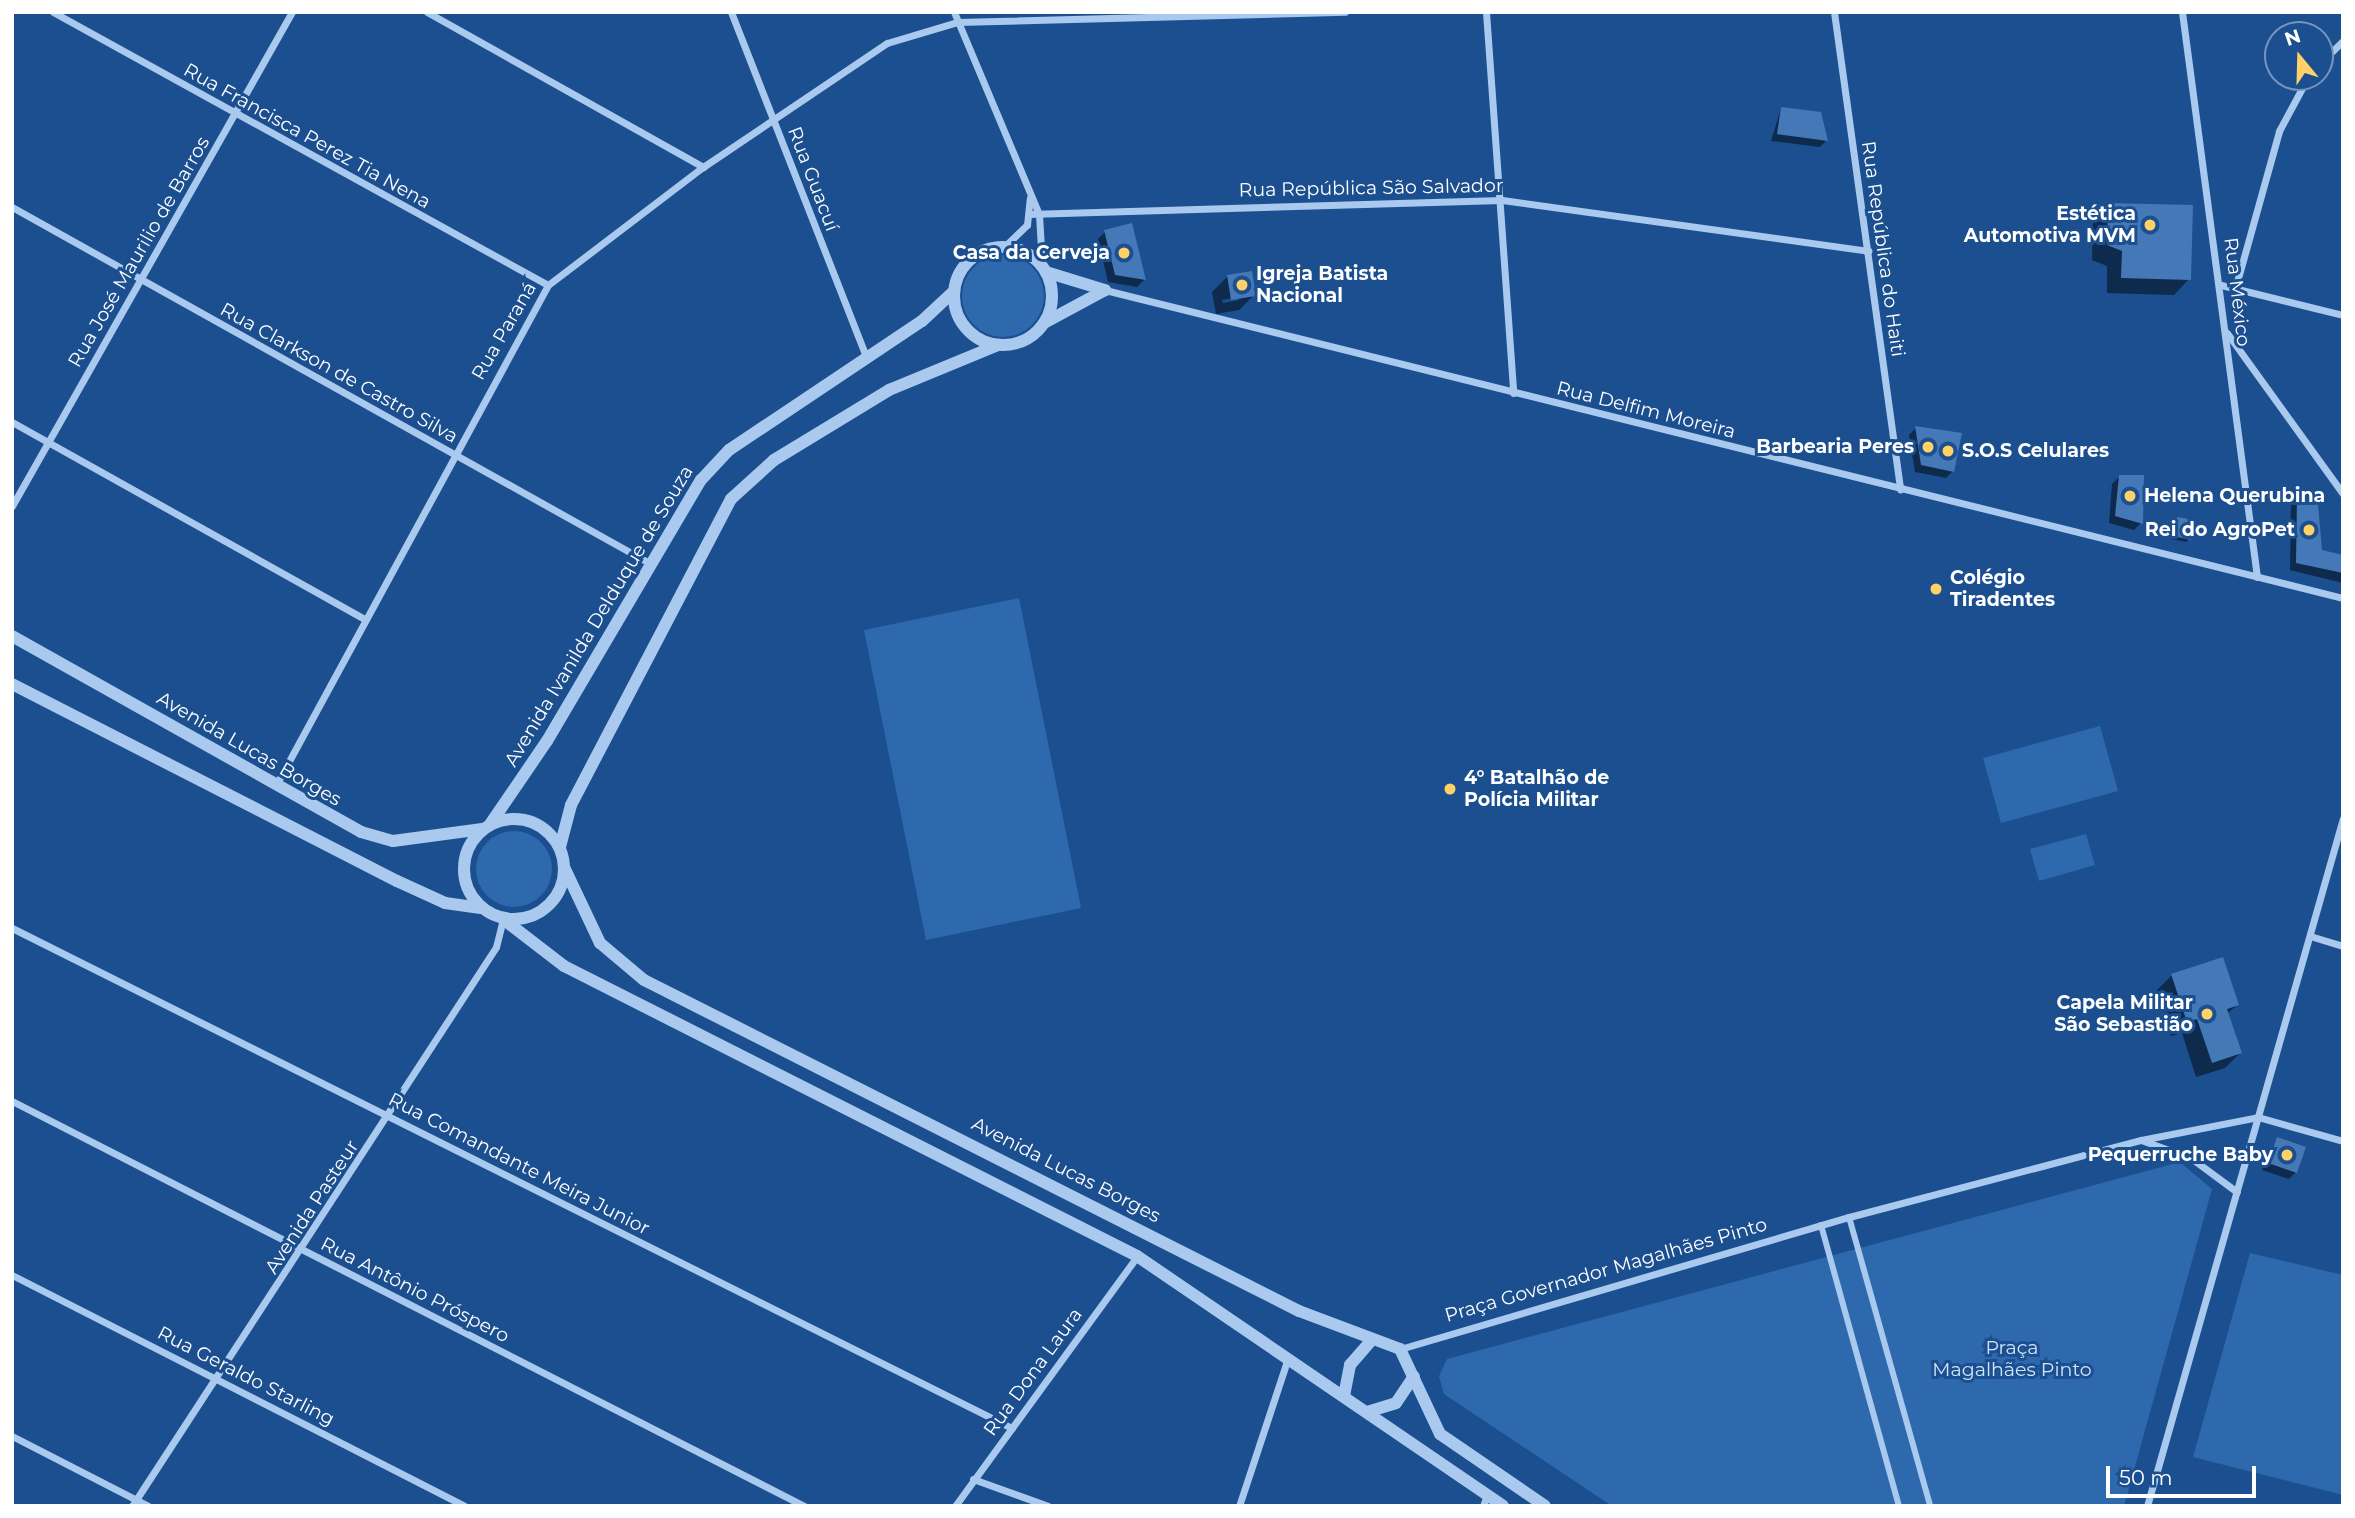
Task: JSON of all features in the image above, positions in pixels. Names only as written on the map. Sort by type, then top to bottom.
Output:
[{"type":"street","name":"Rua Francisca Perez Tia Nena","points":[[53,12],[234,116],[548,285]]},
{"type":"street","name":"Rua José Maurilio de Barros","points":[[12,506],[292,12]]},
{"type":"street","points":[[427,12],[703,167]]},
{"type":"street","name":"Rua Guacuí","points":[[731,12],[866,357]]},
{"type":"street","points":[[954,12],[1039,214],[1044,269],[1052,298],[1044,323]]},
{"type":"street","name":"Rua Paraná","points":[[275,787],[362,618],[548,285],[703,167],[775,124],[887,43],[957,22],[1115,15],[1345,12]]},
{"type":"street","points":[[1486,12],[1502,200],[1513,393]]},
{"type":"street","name":"Rua República do Haiti","points":[[1834,12],[1900,489]]},
{"type":"street","name":"Rua México","points":[[2182,12],[2221,285],[2257,577]]},
{"type":"street","points":[[2235,289],[2279,131],[2300,91]]},
{"type":"street","points":[[998,345],[960,321],[953,292],[975,255],[1004,247],[1021,234],[1029,214],[1030,197]]},
{"type":"street","name":"Rua República São Salvador","points":[[1029,214],[1502,200],[1868,251]]},
{"type":"street","name":"Rua Clarkson de Castro Silva","points":[[12,207],[650,564]]},
{"type":"street","points":[[1004,247],[1044,269],[1105,290]]},
{"type":"street","points":[[2221,285],[2343,315]]},
{"type":"street","points":[[503,919],[534,916],[553,901],[565,869],[560,847],[571,805],[731,499],[774,460],[889,390],[998,345],[1024,340],[1044,323],[1105,290]]},
{"type":"street","name":"Rua Delfim Moreira","points":[[1105,290],[2343,598]]},
{"type":"street","name":"Avenida Ivanilda Delduque de Souza","points":[[487,826],[701,480],[729,450],[866,357],[953,292]]},
{"type":"street","points":[[2227,332],[2343,494]]},
{"type":"street","points":[[12,422],[362,618]]},
{"type":"street","name":"Avenida Lucas Borges","points":[[12,636],[275,787],[361,832],[393,841],[487,826]]},
{"type":"street","points":[[12,684],[397,881],[445,902],[481,908],[503,919],[564,966],[1137,1256],[1367,1412],[1485,1500],[1503,1506]]},
{"type":"street","points":[[2147,1506],[2343,818]]},
{"type":"street","points":[[481,908],[466,886],[463,859],[487,826],[531,821],[560,847]]},
{"type":"street","name":"Avenida Lucas Borges","points":[[565,869],[600,943],[644,980],[1370,1342],[1400,1349]]},
{"type":"street","name":"Avenida Pasteur","points":[[134,1503],[303,1251],[496,947],[503,919]]},
{"type":"street","name":"Rua Comandante Meira Junior","points":[[12,928],[1012,1428]]},
{"type":"street","points":[[2310,936],[2343,946]]},
{"type":"street","name":"Rua Antônio Próspero","points":[[12,1101],[804,1506]]},
{"type":"street","points":[[2258,1117],[2343,1142]]},
{"type":"street","name":"Praça Governador Magalhães Pinto","points":[[1400,1349],[1849,1217],[2141,1140],[2258,1117]]},
{"type":"street","points":[[2141,1140],[2191,1158],[2237,1192]]},
{"type":"street","points":[[1849,1217],[1930,1506]]},
{"type":"street","points":[[1821,1225],[1899,1506]]},
{"type":"street","name":"Rua Dona Laura","points":[[955,1506],[1137,1256]]},
{"type":"street","name":"Rua Geraldo Starling","points":[[12,1275],[466,1506]]},
{"type":"street","points":[[1344,1396],[1350,1365],[1370,1342]]},
{"type":"street","points":[[1400,1349],[1440,1434],[1545,1506]]},
{"type":"street","points":[[1239,1506],[1289,1358]]},
{"type":"street","points":[[1367,1412],[1396,1403],[1414,1376]]},
{"type":"street","points":[[12,1436],[134,1503],[148,1506]]},
{"type":"street","points":[[973,1479],[1048,1506]]},
{"type":"green space","points":[[1003,255],[1019,258],[1032,267],[1041,280],[1044,296],[1041,312],[1032,325],[1019,334],[1003,337],[987,334],[974,325],[965,312],[962,296],[965,280],[974,267],[987,258]]},
{"type":"green space","points":[[1019,598],[1081,908],[926,940],[864,630]]},
{"type":"green space","points":[[2100,726],[2118,791],[2001,823],[1983,758]]},
{"type":"green space","points":[[514,831],[528,834],[541,842],[549,855],[552,869],[549,883],[541,896],[528,904],[514,907],[500,904],[487,896],[479,883],[476,869],[479,855],[487,842],[500,834]]},
{"type":"green space","points":[[2086,834],[2095,865],[2039,881],[2030,849]]},
{"type":"green space","name":"Praça Magalhães Pinto","points":[[2180,1162],[2212,1189],[2124,1506],[1612,1506],[1444,1394],[1439,1376],[1447,1359]]},
{"type":"green space","points":[[2250,1253],[2343,1275],[2343,1495],[2193,1457]]},
{"type":"building","points":[[1781,107],[1821,112],[1828,141],[1777,134]]},
{"type":"building","name":"Estética Automotiva MVM","points":[[2108,203],[2193,205],[2191,280],[2121,278],[2122,251],[2107,245]]},
{"type":"building","name":"Casa da Cerveja","points":[[1132,223],[1146,280],[1115,275],[1104,230]]},
{"type":"building","name":"Igreja Batista Nacional","points":[[1252,271],[1256,296],[1231,300],[1227,275]]},
{"type":"building","points":[[1915,426],[1962,433],[1954,472],[1921,465]]},
{"type":"building","name":"Helena Querubina","points":[[2119,475],[2144,475],[2143,524],[2115,516]]},
{"type":"building","name":"Rei do AgroPet","points":[[2317,493],[2322,550],[2343,555],[2343,573],[2296,563],[2297,497]]},
{"type":"building","points":[[2177,517],[2195,520],[2191,540],[2173,536]]},
{"type":"building","name":"Capela Militar São Sebastião","points":[[2223,957],[2239,1005],[2227,1009],[2242,1053],[2212,1063],[2197,1019],[2187,1022],[2171,974]]},
{"type":"building","name":"Pequerruche Baby","points":[[2277,1137],[2306,1147],[2297,1173],[2268,1163]]},
{"type":"place","name":"Estética Automotiva MVM","points":[[2150,225]]},
{"type":"place","name":"Casa da Cerveja","points":[[1124,253]]},
{"type":"place","name":"Igreja Batista Nacional","points":[[1242,285]]},
{"type":"place","name":"Barbearia Peres","points":[[1928,447]]},
{"type":"place","name":"S.O.S Celulares","points":[[1948,451]]},
{"type":"place","name":"Helena Querubina","points":[[2130,496]]},
{"type":"place","name":"Rei do AgroPet","points":[[2309,530]]},
{"type":"place","name":"Colégio Tiradentes","points":[[1936,589]]},
{"type":"place","name":"4° Batalhão de Polícia Militar","points":[[1450,789]]},
{"type":"place","name":"Capela Militar São Sebastião","points":[[2207,1014]]},
{"type":"place","name":"Pequerruche Baby","points":[[2287,1155]]}]
